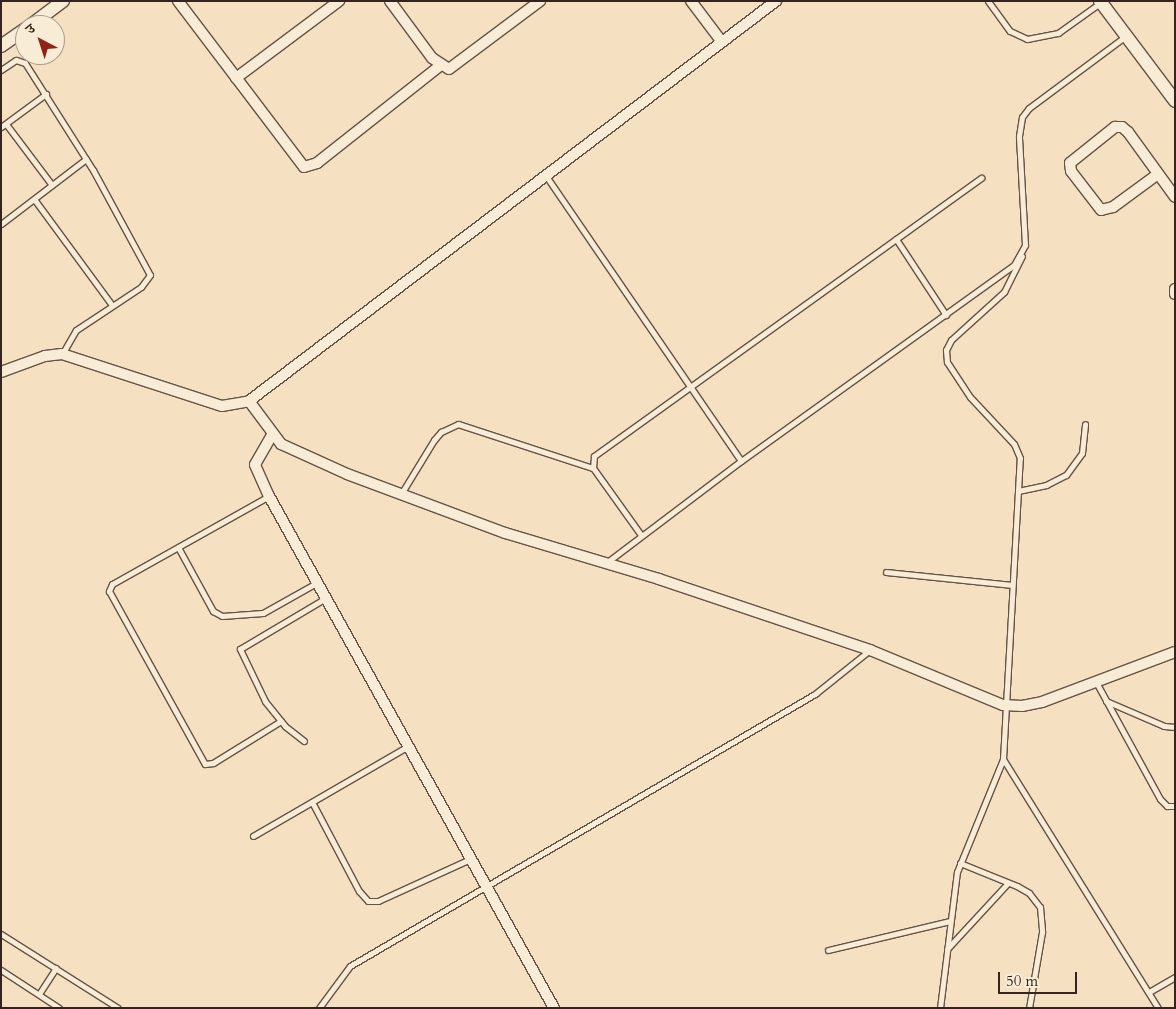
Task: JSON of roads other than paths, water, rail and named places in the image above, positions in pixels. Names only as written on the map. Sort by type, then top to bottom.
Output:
[{"type":"street","points":[[44,15],[63,1]]},
{"type":"street","points":[[178,1],[296,159],[307,167],[317,163],[440,66]]},
{"type":"street","points":[[236,78],[340,1]]},
{"type":"street","points":[[390,1],[440,66],[449,69],[456,66],[540,1]]},
{"type":"street","points":[[691,1],[722,42]]},
{"type":"street","points":[[1,372],[31,361],[62,354],[222,406],[249,401],[776,1]]},
{"type":"street","points":[[1100,2],[1175,101]]},
{"type":"street","points":[[1,46],[15,36]]},
{"type":"street","points":[[1158,174],[1113,207],[1101,210],[1071,171],[1070,163],[1118,126],[1128,132],[1175,197]]},
{"type":"street","points":[[1175,289],[1175,294]]},
{"type":"street","points":[[249,401],[272,435],[288,449],[505,533],[606,563],[870,650],[1004,705],[1022,706],[1042,702],[1175,652]]},
{"type":"street","points":[[272,435],[255,465],[269,496],[554,1008]]},
{"type":"lane","points":[[988,1],[1010,31],[1027,39],[1058,33],[1100,2]]},
{"type":"lane","points":[[940,1008],[950,921],[960,863],[1003,759],[1004,705],[1020,458],[1017,448],[977,406],[945,355],[951,340],[1004,292],[1022,256],[1026,228],[1019,136],[1022,116],[1029,108],[1126,36]]},
{"type":"lane","points":[[1,70],[16,60],[22,61],[46,94],[86,159],[150,275],[147,282],[76,330],[62,354]]},
{"type":"lane","points":[[46,94],[4,126],[52,185]]},
{"type":"lane","points":[[1,224],[86,159]]},
{"type":"lane","points":[[546,175],[741,461]]},
{"type":"lane","points":[[593,468],[594,456],[981,178]]},
{"type":"lane","points":[[34,199],[112,305]]},
{"type":"lane","points":[[896,239],[946,315]]},
{"type":"lane","points":[[606,563],[741,461],[1010,269],[1022,256]]},
{"type":"lane","points":[[401,494],[434,440],[441,432],[458,424],[593,468],[641,535]]},
{"type":"lane","points":[[1018,492],[1046,485],[1066,475],[1082,453],[1085,424]]},
{"type":"lane","points":[[269,496],[179,549],[112,584],[109,591],[203,762],[210,764],[281,721]]},
{"type":"lane","points":[[179,549],[213,610],[222,616],[263,613],[318,582]]},
{"type":"lane","points":[[886,572],[1012,585]]},
{"type":"lane","points":[[304,741],[281,721],[260,693],[240,649],[327,598]]},
{"type":"lane","points":[[319,1008],[350,966],[815,694],[870,650]]},
{"type":"lane","points":[[1096,682],[1160,799],[1167,806],[1175,806]]},
{"type":"lane","points":[[1106,701],[1164,726],[1175,727]]},
{"type":"lane","points":[[254,836],[408,746]]},
{"type":"lane","points":[[1003,759],[1158,1008]]},
{"type":"lane","points":[[312,802],[359,891],[368,901],[378,901],[470,859]]},
{"type":"lane","points":[[960,863],[1029,893],[1042,914],[1029,1008]]},
{"type":"lane","points":[[947,949],[1008,883]]},
{"type":"lane","points":[[828,950],[950,921]]},
{"type":"lane","points":[[1,934],[118,1008]]},
{"type":"lane","points":[[39,994],[56,968]]},
{"type":"lane","points":[[1,970],[59,1008]]},
{"type":"lane","points":[[1149,992],[1175,977]]}]
